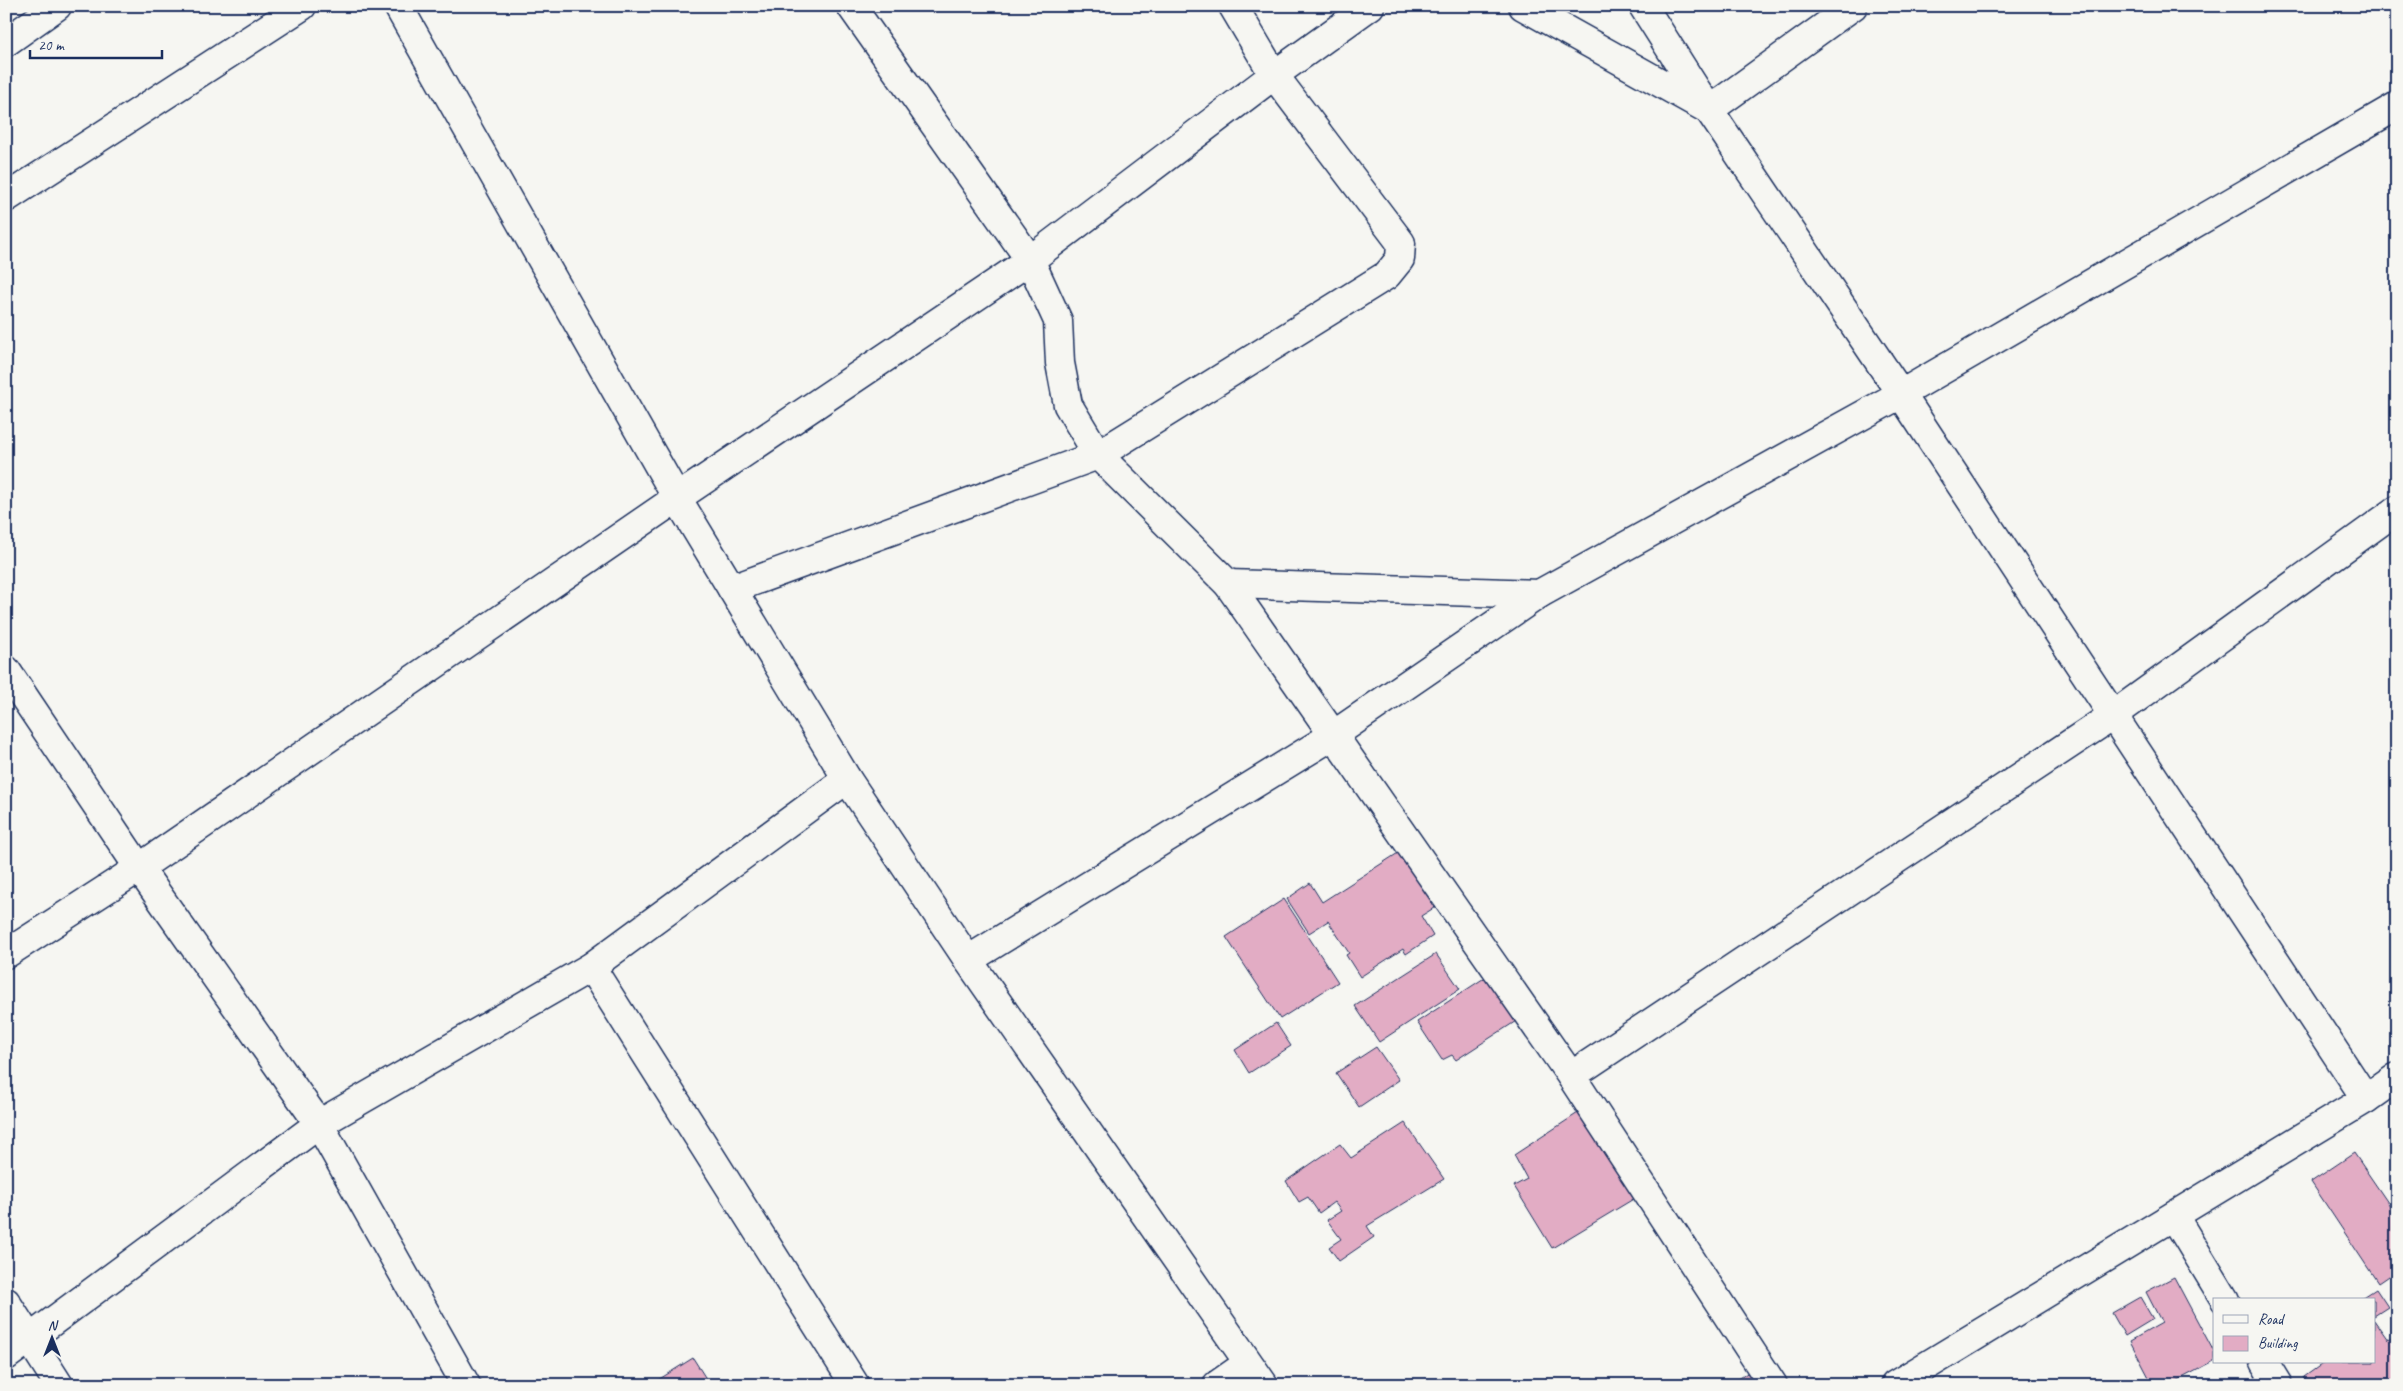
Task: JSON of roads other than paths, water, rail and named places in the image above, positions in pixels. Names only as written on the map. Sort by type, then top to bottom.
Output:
[{"type":"street","points":[[8,39],[57,6]]},
{"type":"street","points":[[6,198],[302,6]]},
{"type":"street","points":[[398,6],[677,498],[847,780],[968,960],[1256,1374],[1217,1385]]},
{"type":"street","points":[[851,6],[1030,260],[1058,321],[1060,363],[1068,405],[1098,455],[1228,584],[1332,736],[1571,1076],[1774,1385]]},
{"type":"street","points":[[732,589],[1098,455],[1387,275],[1400,259],[1401,243],[1274,75],[1233,6]]},
{"type":"street","points":[[6,954],[139,868],[677,498],[1030,260],[1274,75],[1370,6]]},
{"type":"street","points":[[1523,6],[1709,110]]},
{"type":"street","points":[[1643,6],[1709,110],[1901,394],[2366,1099]]},
{"type":"street","points":[[1709,110],[1853,6]]},
{"type":"street","points":[[968,960],[1332,736],[1539,594],[1901,394],[2397,106]]},
{"type":"street","points":[[1571,1076],[2112,716],[2397,510]]},
{"type":"street","points":[[1228,584],[1539,594]]},
{"type":"street","points":[[6,670],[139,868],[319,1124],[466,1385]]},
{"type":"street","points":[[6,1356],[31,1340],[319,1124],[590,967],[847,780]]},
{"type":"street","points":[[590,967],[854,1385]]},
{"type":"street","points":[[1895,1385],[2366,1099],[2397,1077]]},
{"type":"street","points":[[2174,1216],[2224,1298]]},
{"type":"street","points":[[6,1302],[59,1385]]},
{"type":"street","points":[[2265,1364],[2278,1385]]}]
